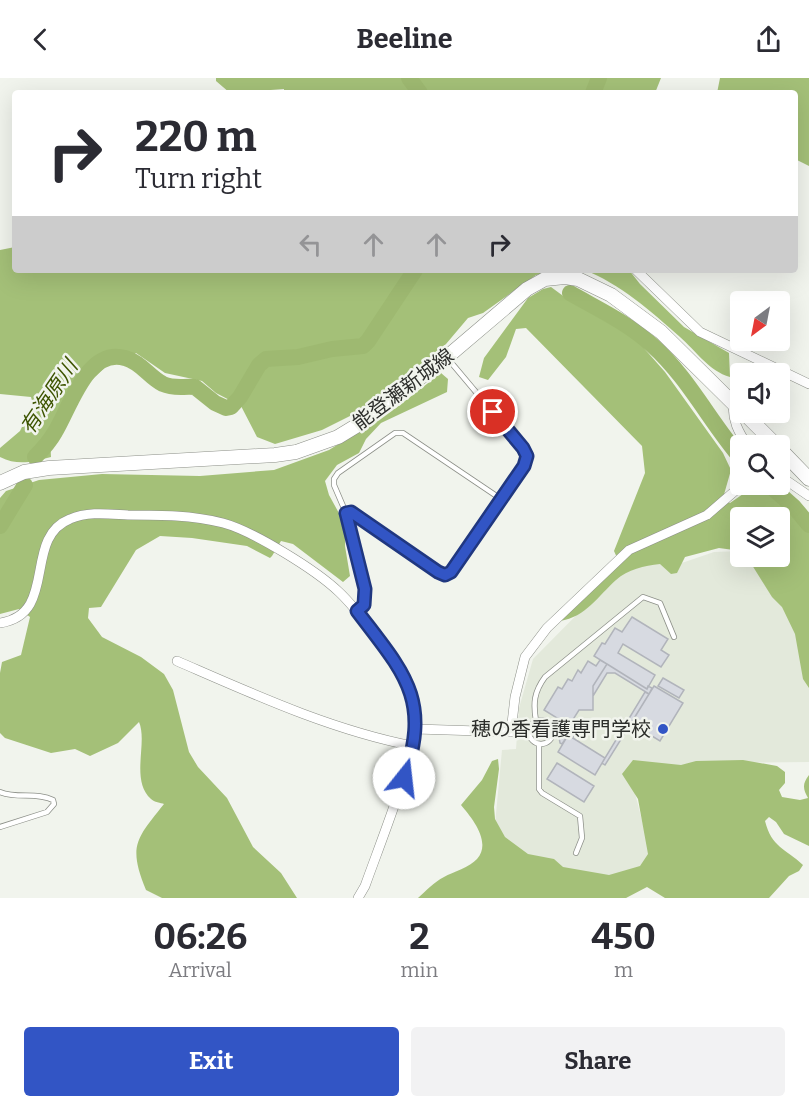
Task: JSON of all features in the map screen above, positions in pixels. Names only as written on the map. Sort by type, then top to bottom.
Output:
[{"type":"main road","name":"能登瀬新城線","points":[[0,483],[24,472],[48,468],[275,455],[296,452],[338,437],[447,357],[527,289],[545,279],[565,277],[578,279],[611,295],[661,332],[730,400]]},
{"type":"main road","name":"能登瀬新城線","points":[[753,423],[766,435]]},
{"type":"main road","points":[[790,459],[809,479]]},
{"type":"street","points":[[639,273],[700,332],[809,384]]},
{"type":"street","points":[[790,483],[809,496]]},
{"type":"street","points":[[416,729],[511,732],[515,697],[525,657],[548,628],[629,550],[707,515],[730,495]]},
{"type":"street","points":[[0,623],[11,621],[23,614],[30,606],[35,595],[45,547],[58,526],[69,519],[88,514],[164,515],[225,523],[250,534],[338,591],[357,611],[394,659],[415,703],[416,729],[411,759],[365,886],[358,898]]},
{"type":"street","points":[[177,662],[262,698],[334,724],[413,746]]},
{"type":"lane","points":[[346,513],[351,512],[445,575],[451,572],[524,466],[527,456],[523,448],[447,357]]},
{"type":"lane","points":[[357,611],[364,605],[365,589],[346,513],[334,485],[334,479],[338,473],[395,434],[403,433],[501,499]]},
{"type":"lane","points":[[536,721],[534,698],[545,677],[643,597],[660,603],[674,637]]},
{"type":"lane","points":[[536,721],[544,721],[553,730],[550,741],[539,745],[530,738],[528,731],[536,721]]},
{"type":"lane","points":[[511,732],[528,731]]},
{"type":"lane","points":[[539,745],[539,789],[580,816],[582,838],[576,853]]},
{"type":"lane","points":[[0,792],[13,796],[48,797],[53,800],[54,804],[47,812],[0,826]]},
{"type":"shaded area","name":"穂の香看護専門学校","points":[[730,551],[730,567],[759,567],[788,609],[809,676],[809,762],[702,763],[631,778],[651,855],[642,868],[614,877],[560,868],[496,846],[494,835],[502,750],[516,749],[519,708],[533,659],[621,570],[654,561],[673,566],[714,552]]},
{"type":"green space","points":[[216,78],[661,78],[656,90],[226,90],[216,81]]},
{"type":"green space","points":[[720,78],[809,78],[809,166],[798,160],[798,90],[718,90]]},
{"type":"green space","points":[[12,248],[12,273],[548,273],[536,275],[483,313],[468,318],[446,344],[372,405],[322,430],[275,444],[257,437],[241,406],[216,393],[202,381],[165,373],[136,353],[110,363],[82,389],[62,416],[50,438],[51,457],[31,462],[19,462],[0,457],[0,448],[20,431],[33,404],[31,397],[0,394],[0,250]]},
{"type":"green space","points":[[590,273],[631,273],[684,327],[729,353],[730,377],[709,365],[658,318],[610,282]]},
{"type":"green space","points":[[551,287],[570,301],[635,338],[665,372],[723,453],[730,468],[723,498],[730,503],[742,495],[772,495],[784,507],[730,507],[730,550],[719,548],[685,557],[677,573],[671,574],[660,564],[631,571],[616,580],[591,605],[577,615],[560,621],[619,562],[614,551],[645,473],[642,446],[526,328],[516,329],[506,357],[488,380],[479,377],[484,358],[528,298]]},
{"type":"green space","points":[[441,373],[448,379],[447,392],[381,423],[366,439],[359,453],[337,465],[325,481],[329,495],[346,526],[345,546],[350,576],[343,582],[293,544],[281,541],[270,558],[247,546],[160,536],[136,550],[101,607],[89,608],[88,618],[102,637],[141,657],[164,674],[173,690],[189,752],[198,767],[227,798],[253,847],[281,873],[297,898],[162,898],[146,890],[140,875],[136,853],[141,835],[164,804],[151,799],[142,782],[140,772],[142,740],[139,722],[118,743],[90,756],[75,749],[51,753],[5,738],[0,733],[2,662],[21,655],[30,617],[19,609],[0,614],[0,498],[6,491],[39,480],[102,474],[200,476],[274,470],[329,450],[396,408]]},
{"type":"green space","points":[[790,514],[809,533],[809,688],[803,679],[795,634],[782,607],[772,597],[753,567],[790,567]]},
{"type":"green space","points":[[498,759],[495,819],[505,837],[528,854],[554,859],[563,867],[609,875],[640,866],[648,854],[638,799],[622,774],[633,760],[681,765],[696,761],[743,760],[777,766],[785,772],[785,783],[779,790],[782,797],[800,800],[808,798],[804,786],[809,775],[809,846],[784,834],[776,822],[769,817],[765,821],[775,842],[803,865],[799,871],[789,876],[769,898],[665,898],[647,887],[626,898],[418,898],[440,879],[466,867],[477,859],[482,845],[479,830],[461,805],[482,780],[492,761]]},
{"type":"building","points":[[632,617],[668,639],[661,650],[669,655],[661,667],[623,644],[618,653],[655,675],[647,689],[594,656],[615,628],[622,632]]},
{"type":"building","points":[[600,660],[607,664],[593,686],[593,710],[579,710],[572,721],[575,730],[573,738],[568,735],[562,744],[558,731],[562,721],[544,710],[558,687],[562,689],[568,679],[572,681],[578,670],[581,673],[588,661],[596,666]]},
{"type":"building","points":[[607,664],[647,689],[648,686],[652,688],[649,694],[615,673],[607,673],[593,696],[593,686]]},
{"type":"building","points":[[663,678],[684,690],[679,698],[658,686]]},
{"type":"building","points":[[654,686],[683,703],[660,741],[637,727],[639,723],[633,720]]},
{"type":"building","points":[[645,692],[649,694],[605,765],[602,763]]},
{"type":"building","points":[[568,735],[605,758],[595,775],[558,752]]},
{"type":"building","points":[[557,763],[594,786],[584,802],[547,779]]},
{"type":"waterway","points":[[409,78],[418,90]]},
{"type":"waterway","name":"有海原川","points":[[594,90],[599,78]]},
{"type":"waterway","name":"有海原川","points":[[35,457],[53,435],[81,382],[100,362],[112,357],[131,360],[167,386],[195,387],[215,403],[226,408],[231,407],[240,397],[259,365],[266,359],[298,357],[332,349],[363,346],[413,273]]},
{"type":"waterway","points":[[570,293],[623,323],[652,345],[677,371],[730,444]]},
{"type":"waterway","name":"有海原川","points":[[0,526],[25,485]]},
{"type":"waterway","points":[[780,495],[809,525]]},
{"type":"place","name":"穂の香看護専門学校","points":[[663,729]]},
{"type":"route","points":[[404,778],[411,759],[416,729],[415,703],[394,659],[357,611],[366,601],[365,589],[346,513],[351,512],[438,572],[445,575],[451,572],[524,466],[527,456],[493,412]]}]
